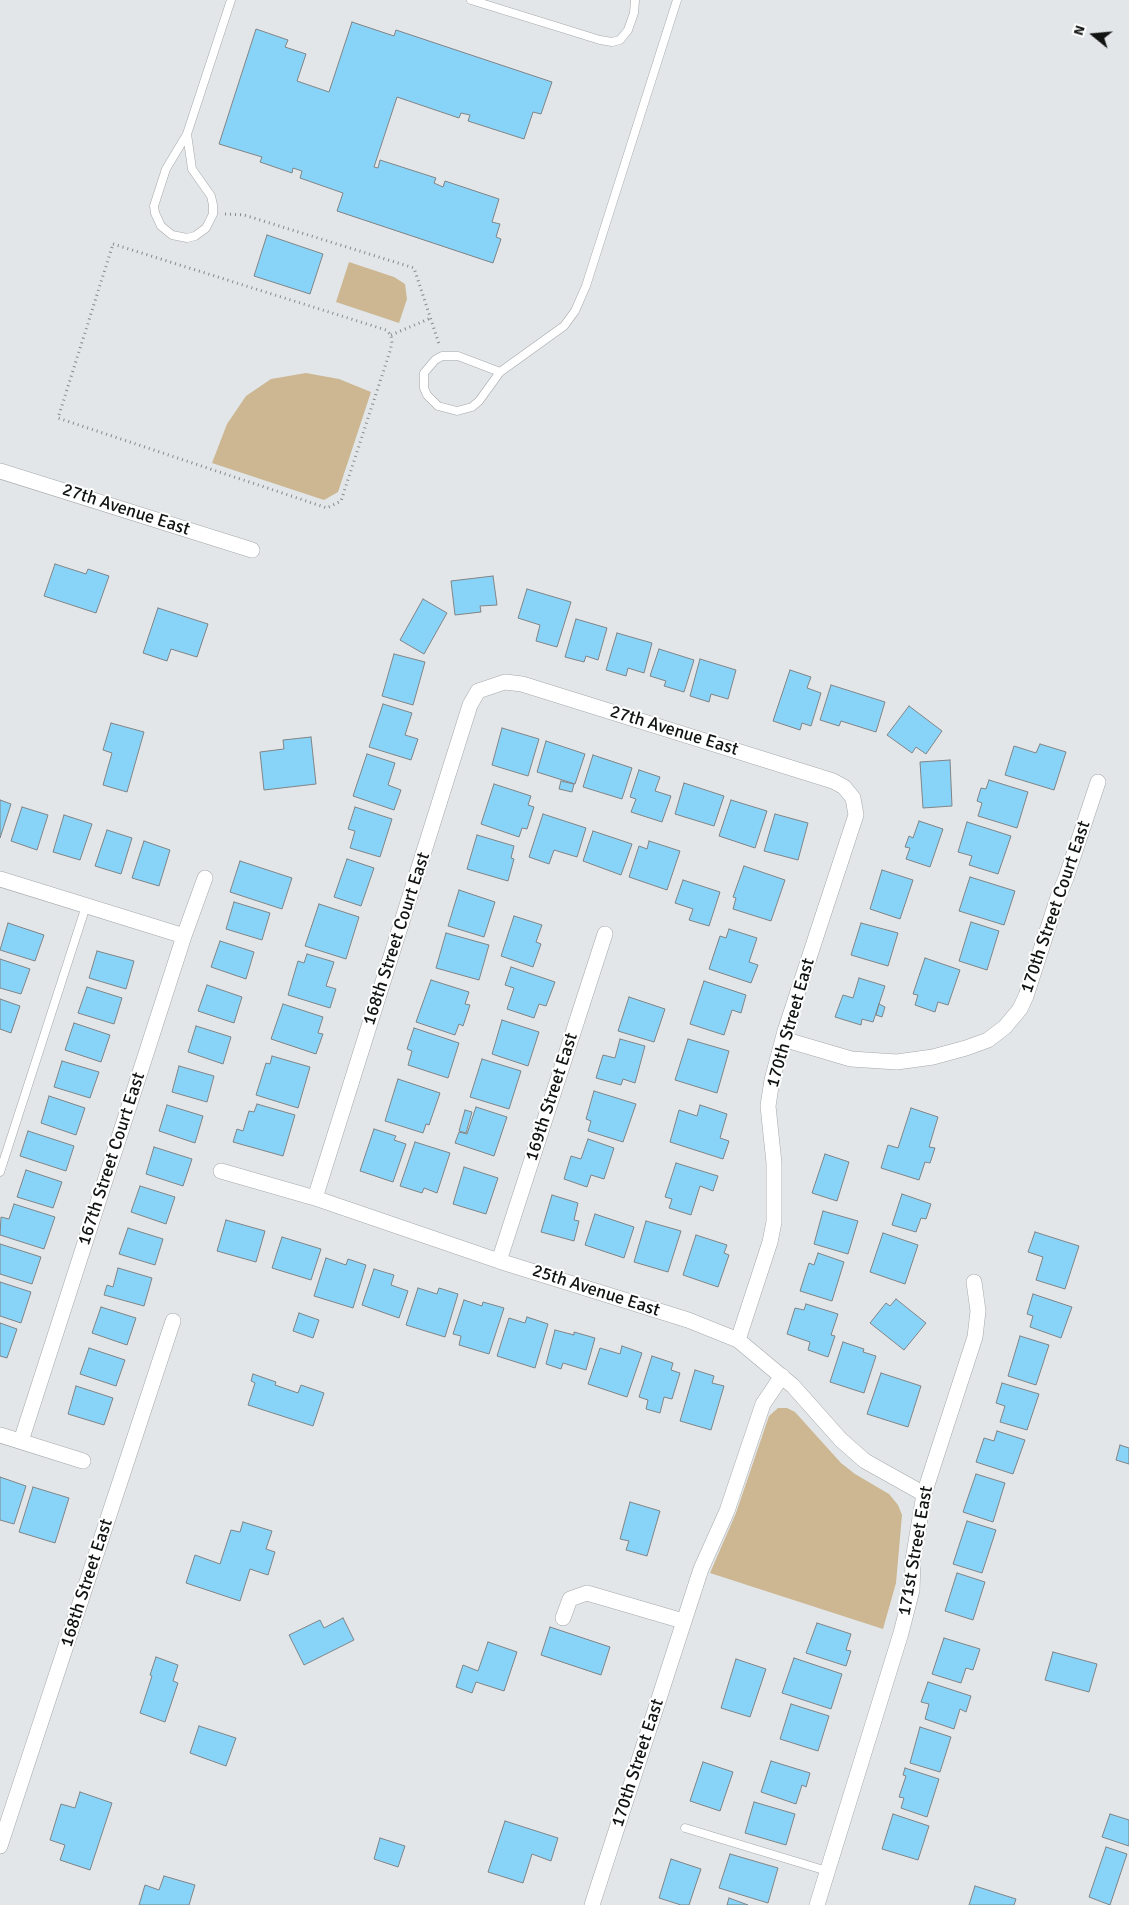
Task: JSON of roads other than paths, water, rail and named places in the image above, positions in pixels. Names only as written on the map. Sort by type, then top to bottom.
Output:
[{"type":"street","name":"27th Avenue East","points":[[0,470],[252,550]]},
{"type":"street","name":"27th Avenue East","points":[[488,686],[505,682],[522,684],[833,781],[844,787],[854,798]]},
{"type":"street","name":"168th Street Court East","points":[[315,1198],[470,705],[478,691],[488,686]]},
{"type":"street","name":"170th Street Court East","points":[[783,1039],[851,1058],[898,1062],[933,1057],[966,1048],[988,1040],[1005,1027],[1020,1009],[1026,996],[1098,782]]},
{"type":"street","name":"170th Street East","points":[[738,1340],[770,1242],[774,1222],[774,1163],[768,1106],[772,1080],[783,1039],[856,814],[854,798]]},
{"type":"street","name":"167th Street Court East","points":[[21,1441],[184,936],[205,878]]},
{"type":"street","points":[[0,879],[184,936]]},
{"type":"street","name":"169th Street East","points":[[499,1261],[605,934]]},
{"type":"street","name":"25th Avenue East","points":[[221,1171],[315,1198],[499,1261],[688,1320],[738,1340],[793,1386],[841,1440],[865,1461],[924,1494]]},
{"type":"street","name":"171st Street East","points":[[817,1905],[902,1633],[912,1590],[914,1552],[924,1494],[975,1337],[978,1311],[974,1282]]},
{"type":"street","name":"168th Street East","points":[[0,1846],[173,1321]]},
{"type":"street","name":"170th Street East","points":[[592,1905],[701,1569],[727,1511],[763,1404],[782,1376]]},
{"type":"street","points":[[0,1435],[83,1461]]},
{"type":"street","points":[[564,1618],[570,1599],[587,1593],[683,1621]]},
{"type":"lane","points":[[187,134],[192,169],[211,196],[213,214],[206,228],[196,236],[187,238],[172,235],[161,226],[157,220],[154,206],[166,170],[187,134],[230,0]]},
{"type":"lane","points":[[471,0],[600,40],[612,42],[620,40],[628,30],[634,13],[635,0]]},
{"type":"lane","points":[[500,372],[458,356],[442,356],[428,366],[424,373],[424,388],[432,401],[438,406],[451,411],[472,407],[479,401],[500,372],[564,326],[581,299],[677,0]]},
{"type":"lane","points":[[0,1172],[86,906]]},
{"type":"lane","points":[[685,1828],[827,1871]]}]
